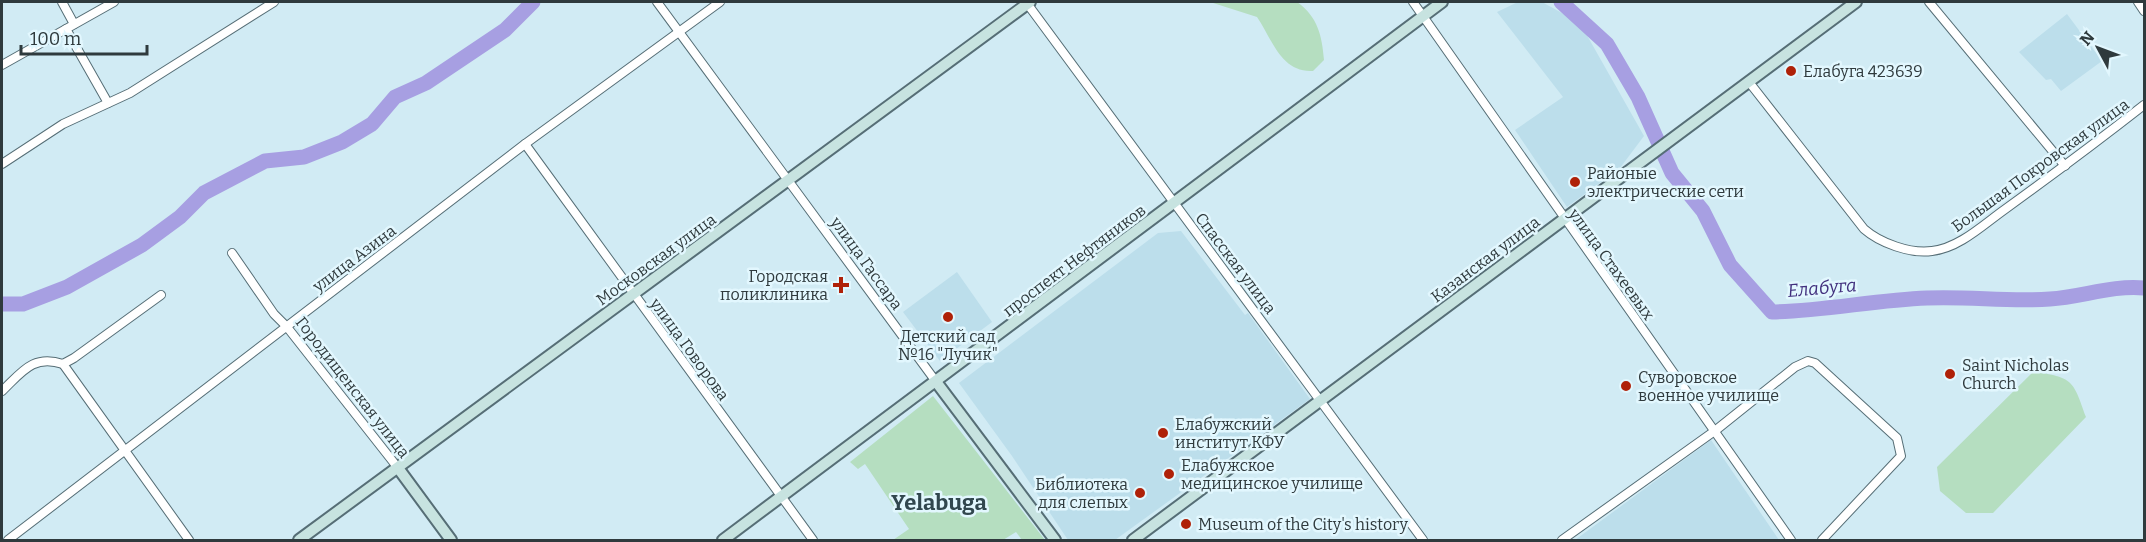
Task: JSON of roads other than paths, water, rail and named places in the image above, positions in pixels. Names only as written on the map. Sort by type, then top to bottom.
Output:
[{"type":"main road","name":"Московская улица","points":[[299,540],[1028,2]]},
{"type":"main road","name":"проспект Нефтяников","points":[[723,540],[937,383],[1442,2]]},
{"type":"main road","name":"Казанская улица","points":[[1133,540],[1856,2]]},
{"type":"main road","name":"улица Гассара","points":[[937,383],[1055,540]]},
{"type":"main road","name":"Городищенская улица","points":[[398,468],[451,540]]},
{"type":"street","points":[[62,2],[74,24]]},
{"type":"street","points":[[2,64],[114,2]]},
{"type":"street","points":[[2,164],[63,124],[130,93],[274,2]]},
{"type":"street","name":"улица Гассара","points":[[657,2],[937,383]]},
{"type":"street","name":"улица Азина","points":[[8,540],[525,144],[720,2]]},
{"type":"street","name":"Спасская улица","points":[[1028,2],[1423,540]]},
{"type":"street","name":"улица Стахеевых","points":[[1413,2],[1563,219],[1716,430],[1791,540]]},
{"type":"street","points":[[1929,2],[2065,166]]},
{"type":"street","points":[[2138,2],[2145,11]]},
{"type":"street","points":[[66,29],[108,103]]},
{"type":"street","name":"Большая Покровская улица","points":[[1749,82],[1871,235],[1891,244],[1922,251],[1932,251],[1950,245],[2065,166],[2145,105]]},
{"type":"street","name":"улица Говорова","points":[[525,144],[813,540]]},
{"type":"street","name":"Городищенская улица","points":[[232,253],[274,314],[287,327],[398,468]]},
{"type":"street","points":[[63,364],[161,296]]},
{"type":"street","points":[[2,391],[38,362],[49,359],[63,364],[189,540]]},
{"type":"street","points":[[1562,540],[1716,430],[1795,367],[1808,361],[1815,363],[1897,438],[1901,451],[1901,456],[1822,540]]},
{"type":"waterway","points":[[2,304],[23,304],[67,287],[142,245],[180,217],[204,193],[265,161],[304,157],[342,142],[372,124],[395,97],[426,83],[505,30],[533,2]]},
{"type":"waterway","name":"Елабуга","points":[[1561,2],[1607,44],[1638,97],[1672,173],[1703,211],[1730,265],[1772,312],[1927,298],[2050,299],[2120,288],[2144,288]]},
{"type":"place","name":"Елабуга 423639","points":[[1791,71]]},
{"type":"place","name":"Районые электрические сети","points":[[1575,182]]},
{"type":"place","name":"Городская поликлиника","points":[[841,285]]},
{"type":"place","name":"Детский сад №16 \"Лучик\"","points":[[948,317]]},
{"type":"place","name":"Saint Nicholas Church","points":[[1950,374]]},
{"type":"place","name":"Суворовское военное училище","points":[[1626,386]]},
{"type":"place","name":"Елабужский институт КФУ","points":[[1163,433]]},
{"type":"place","name":"Елабужское медицинское училище","points":[[1169,474]]},
{"type":"place","name":"Библиотека для слепых","points":[[1140,493]]},
{"type":"place","name":"Museum of the City's history","points":[[1186,524]]},
{"type":"district","name":"Yelabuga","points":[[939,502]]}]
